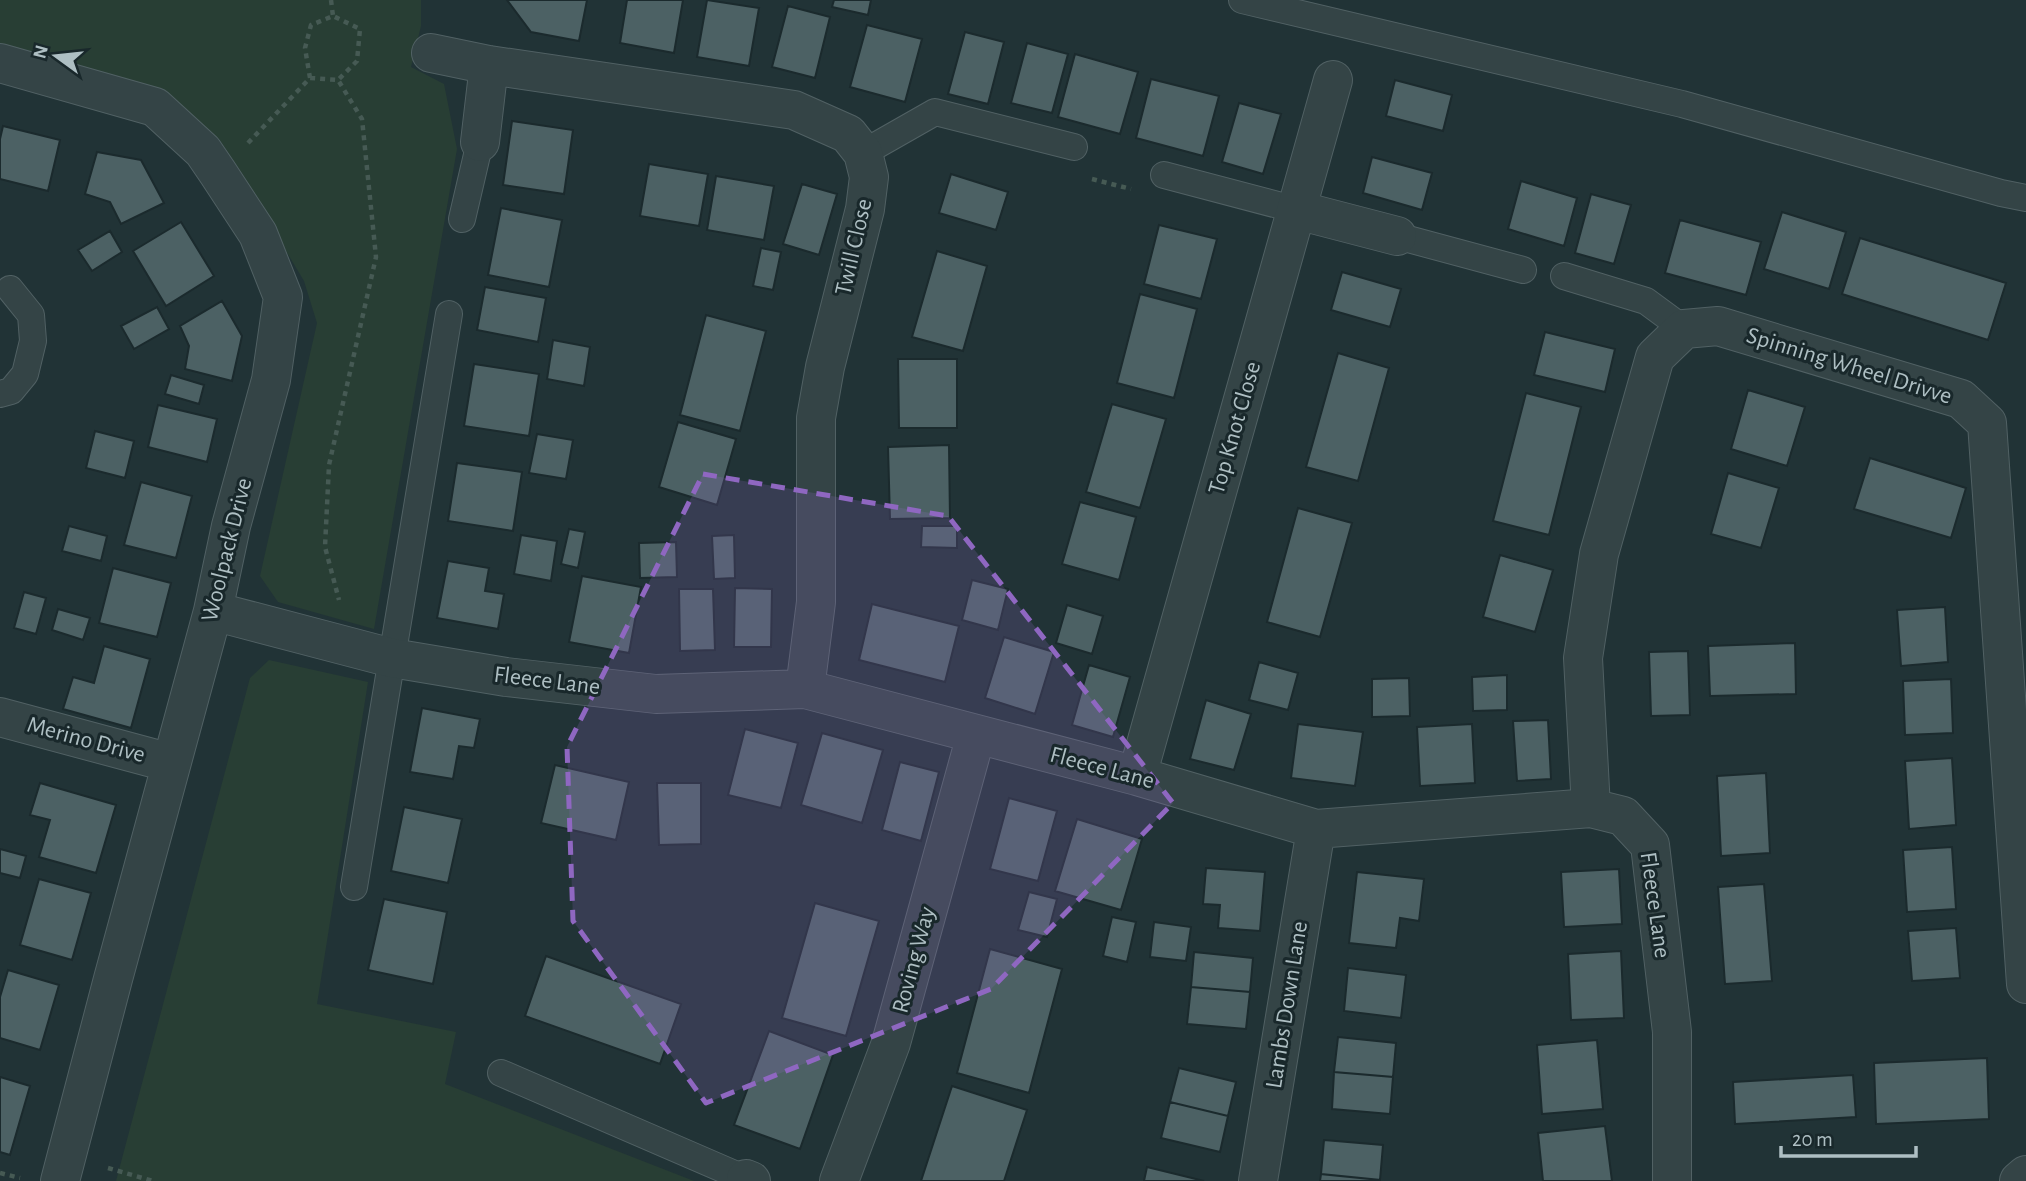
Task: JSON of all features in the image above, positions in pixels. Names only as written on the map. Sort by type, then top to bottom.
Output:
[{"type":"street","points":[[431,53],[489,65],[794,110],[848,134],[863,153]]},
{"type":"street","name":"Woolpack Drive","points":[[0,63],[155,107],[203,151],[218,173],[258,234],[283,297],[271,380],[231,526],[213,611],[60,1181]]},
{"type":"street","points":[[480,142],[489,65]]},
{"type":"street","name":"Top Knot Close","points":[[1137,776],[1334,80]]},
{"type":"street","name":"Twill Close","points":[[806,689],[816,602],[816,418],[825,367],[865,209],[869,177],[863,153]]},
{"type":"street","points":[[1297,210],[1397,236]]},
{"type":"street","name":"Spinning Wheel Drivve","points":[[1684,329],[1718,326],[1961,399],[1987,423],[2026,984]]},
{"type":"street","points":[[1591,808],[1583,658],[1599,554],[1655,357],[1684,329]]},
{"type":"street","name":"Fleece Lane","points":[[213,611],[393,658],[506,677],[656,694],[806,689],[1137,776],[1316,829],[1591,808],[1623,816],[1650,845],[1672,1032],[1672,1181]]},
{"type":"street","name":"Merino Drive","points":[[0,717],[171,763]]},
{"type":"street","name":"Roving Way","points":[[839,1181],[891,1043],[976,735]]},
{"type":"street","name":"Lambs Down Lane","points":[[1258,1181],[1316,829]]},
{"type":"street","points":[[2020,1181],[2026,1175]]},
{"type":"lane","points":[[1242,0],[1682,104],[2026,198]]},
{"type":"lane","points":[[863,153],[935,112],[1073,147]]},
{"type":"lane","points":[[462,219],[480,142]]},
{"type":"lane","points":[[1164,175],[1297,210]]},
{"type":"lane","points":[[1397,236],[1523,270]]},
{"type":"lane","points":[[1564,276],[1646,301],[1684,329]]},
{"type":"lane","points":[[0,394],[11,391],[25,374],[33,341],[32,315],[10,289]]},
{"type":"lane","points":[[354,887],[449,314]]},
{"type":"lane","points":[[501,1073],[749,1180]]},
{"type":"path","points":[[331,0],[333,16]]},
{"type":"path","points":[[333,16],[360,29],[357,61],[338,80],[310,78],[305,48],[311,25],[333,16]]},
{"type":"path","points":[[218,173],[310,78]]},
{"type":"path","points":[[338,80],[362,118],[376,257],[329,465],[325,547],[352,648]]},
{"type":"path","points":[[102,1167],[153,1181]]},
{"type":"highlighted area","points":[[703,474],[948,516],[1173,803],[991,989],[706,1103],[573,921],[567,747]]},
{"type":"green space","points":[[0,0],[421,0],[421,26],[411,67],[444,84],[457,149],[374,629],[278,602],[260,576],[317,323],[304,281],[219,139],[152,94],[0,49]]},
{"type":"green space","points":[[269,660],[368,682],[317,1004],[456,1032],[445,1084],[694,1181],[116,1181],[250,678]]},
{"type":"building","points":[[507,0],[587,0],[579,41],[531,32]]},
{"type":"building","points":[[627,0],[683,0],[674,53],[620,43]]},
{"type":"building","points":[[707,0],[759,8],[749,66],[697,57]]},
{"type":"building","points":[[834,0],[871,0],[868,15],[832,7]]},
{"type":"building","points":[[788,6],[830,17],[815,78],[772,67]]},
{"type":"building","points":[[867,25],[922,39],[905,102],[850,87]]},
{"type":"building","points":[[965,32],[1004,42],[988,104],[948,94]]},
{"type":"building","points":[[1027,43],[1068,54],[1052,113],[1011,103]]},
{"type":"building","points":[[1075,54],[1138,72],[1120,134],[1058,117]]},
{"type":"building","points":[[1151,79],[1219,96],[1203,156],[1136,138]]},
{"type":"building","points":[[1395,80],[1452,95],[1443,131],[1386,116]]},
{"type":"building","points":[[1239,103],[1281,114],[1263,174],[1222,162]]},
{"type":"building","points":[[512,121],[573,130],[564,194],[503,185]]},
{"type":"building","points":[[3,126],[60,140],[48,191],[0,179],[0,139]]},
{"type":"building","points":[[97,152],[141,160],[164,203],[121,224],[110,202],[85,194]]},
{"type":"building","points":[[1372,157],[1432,173],[1422,210],[1363,193]]},
{"type":"building","points":[[649,164],[708,174],[699,226],[640,216]]},
{"type":"building","points":[[951,174],[1008,192],[996,230],[939,213]]},
{"type":"building","points":[[716,176],[774,186],[764,240],[707,230]]},
{"type":"building","points":[[1521,181],[1577,198],[1564,246],[1508,229]]},
{"type":"building","points":[[802,184],[837,194],[819,255],[783,244]]},
{"type":"building","points":[[1591,194],[1631,205],[1614,264],[1575,253]]},
{"type":"building","points":[[501,208],[562,220],[549,287],[488,275]]},
{"type":"building","points":[[1782,212],[1846,232],[1829,289],[1764,269]]},
{"type":"building","points":[[1680,220],[1761,242],[1746,295],[1665,273]]},
{"type":"building","points":[[181,222],[214,276],[166,306],[133,251]]},
{"type":"building","points":[[1159,225],[1217,239],[1201,299],[1144,284]]},
{"type":"building","points":[[110,231],[122,252],[92,271],[78,250]]},
{"type":"building","points":[[1860,238],[2006,283],[1988,340],[1842,294]]},
{"type":"building","points":[[761,248],[781,252],[773,290],[753,286]]},
{"type":"building","points":[[937,251],[987,266],[963,351],[912,337]]},
{"type":"building","points":[[1342,272],[1401,289],[1390,327],[1331,310]]},
{"type":"building","points":[[485,287],[546,298],[538,342],[477,330]]},
{"type":"building","points":[[1140,294],[1197,309],[1174,398],[1117,383]]},
{"type":"building","points":[[222,301],[242,336],[232,381],[185,369],[189,346],[180,326]]},
{"type":"building","points":[[157,307],[169,329],[134,349],[121,326]]},
{"type":"building","points":[[706,315],[766,331],[740,431],[680,415]]},
{"type":"building","points":[[1545,332],[1615,349],[1605,392],[1534,375]]},
{"type":"building","points":[[553,340],[590,347],[584,386],[547,379]]},
{"type":"building","points":[[1338,353],[1389,368],[1358,481],[1306,467]]},
{"type":"building","points":[[898,359],[957,359],[957,428],[899,428]]},
{"type":"building","points":[[474,364],[539,374],[529,436],[464,426]]},
{"type":"building","points":[[171,375],[204,385],[199,404],[165,394]]},
{"type":"building","points":[[1748,390],[1805,407],[1787,466],[1731,449]]},
{"type":"building","points":[[1526,393],[1581,407],[1549,535],[1493,521]]},
{"type":"building","points":[[1112,404],[1166,419],[1140,508],[1086,492]]},
{"type":"building","points":[[158,405],[217,419],[207,462],[148,447]]},
{"type":"building","points":[[678,422],[736,439],[717,505],[659,487]]},
{"type":"building","points":[[95,431],[134,441],[125,478],[86,468]]},
{"type":"building","points":[[537,434],[573,440],[566,479],[529,473]]},
{"type":"building","points":[[949,445],[950,518],[890,519],[888,447]]},
{"type":"building","points":[[1870,458],[1966,488],[1951,538],[1854,509]]},
{"type":"building","points":[[457,463],[522,472],[513,531],[448,521]]},
{"type":"building","points":[[1728,473],[1779,488],[1761,548],[1711,534]]},
{"type":"building","points":[[141,482],[192,496],[176,558],[124,545]]},
{"type":"building","points":[[1080,502],[1136,517],[1119,580],[1062,564]]},
{"type":"building","points":[[1298,508],[1352,523],[1320,637],[1267,622]]},
{"type":"building","points":[[69,526],[107,536],[101,561],[62,551]]},
{"type":"building","points":[[922,526],[957,526],[957,548],[921,547]]},
{"type":"building","points":[[569,529],[585,532],[578,568],[561,564]]},
{"type":"building","points":[[521,535],[557,541],[551,581],[514,574]]},
{"type":"building","points":[[734,535],[735,578],[714,579],[712,536]]},
{"type":"building","points":[[676,542],[677,577],[640,578],[639,543]]},
{"type":"building","points":[[1500,555],[1553,570],[1535,632],[1483,617]]},
{"type":"building","points":[[448,561],[489,568],[485,591],[504,594],[498,629],[437,618]]},
{"type":"building","points":[[113,568],[171,583],[157,637],[99,623]]},
{"type":"building","points":[[582,576],[641,587],[629,653],[569,642]]},
{"type":"building","points":[[972,580],[1008,589],[998,630],[962,620]]},
{"type":"building","points":[[735,588],[772,589],[771,647],[734,647]]},
{"type":"building","points":[[679,589],[713,589],[715,650],[680,651]]},
{"type":"building","points":[[24,592],[46,598],[36,634],[14,628]]},
{"type":"building","points":[[872,604],[959,626],[945,682],[859,660]]},
{"type":"building","points":[[1067,605],[1103,616],[1092,654],[1056,643]]},
{"type":"building","points":[[1945,607],[1948,662],[1901,666],[1897,610]]},
{"type":"building","points":[[58,609],[90,618],[83,640],[52,630]]},
{"type":"building","points":[[1004,637],[1054,652],[1035,714],[985,698]]},
{"type":"building","points":[[1795,643],[1796,694],[1710,696],[1708,646]]},
{"type":"building","points":[[104,646],[150,659],[131,728],[63,709],[73,677],[94,683]]},
{"type":"building","points":[[1688,651],[1690,715],[1651,716],[1649,652]]},
{"type":"building","points":[[1259,662],[1298,673],[1288,710],[1249,700]]},
{"type":"building","points":[[1089,665],[1130,677],[1113,737],[1072,725]]},
{"type":"building","points":[[1507,675],[1507,710],[1473,711],[1472,677]]},
{"type":"building","points":[[1409,678],[1410,716],[1372,717],[1372,679]]},
{"type":"building","points":[[1951,679],[1953,733],[1905,735],[1903,681]]},
{"type":"building","points":[[1206,700],[1251,714],[1234,770],[1190,759]]},
{"type":"building","points":[[422,708],[480,719],[474,748],[459,746],[453,779],[410,772]]},
{"type":"building","points":[[1548,720],[1551,779],[1517,781],[1513,721]]},
{"type":"building","points":[[1298,724],[1363,732],[1355,786],[1291,778]]},
{"type":"building","points":[[1472,724],[1475,783],[1420,786],[1417,727]]},
{"type":"building","points":[[745,729],[798,743],[781,808],[728,795]]},
{"type":"building","points":[[822,733],[883,750],[862,823],[801,805]]},
{"type":"building","points":[[1952,758],[1956,825],[1909,829],[1905,761]]},
{"type":"building","points":[[900,762],[939,772],[921,841],[882,830]]},
{"type":"building","points":[[555,765],[629,782],[616,840],[541,823]]},
{"type":"building","points":[[1766,773],[1770,853],[1721,856],[1717,776]]},
{"type":"building","points":[[40,783],[116,805],[96,873],[39,857],[50,820],[30,815]]},
{"type":"building","points":[[657,783],[701,783],[701,844],[659,845]]},
{"type":"building","points":[[1009,798],[1057,811],[1038,881],[990,869]]},
{"type":"building","points":[[404,807],[462,819],[448,883],[391,871]]},
{"type":"building","points":[[1077,819],[1142,839],[1121,910],[1055,891]]},
{"type":"building","points":[[1952,847],[1956,909],[1907,912],[1903,850]]},
{"type":"building","points":[[0,849],[26,856],[20,878],[0,873]]},
{"type":"building","points":[[1206,868],[1265,872],[1260,931],[1218,928],[1220,905],[1203,904]]},
{"type":"building","points":[[1619,869],[1622,924],[1564,927],[1561,872]]},
{"type":"building","points":[[1357,872],[1424,879],[1419,921],[1400,918],[1396,948],[1349,943]]},
{"type":"building","points":[[39,879],[91,893],[72,960],[20,945]]},
{"type":"building","points":[[1764,884],[1772,981],[1725,984],[1718,887]]},
{"type":"building","points":[[1029,892],[1057,899],[1047,937],[1018,930]]},
{"type":"building","points":[[384,899],[447,912],[433,984],[368,970]]},
{"type":"building","points":[[815,903],[879,921],[846,1036],[782,1018]]},
{"type":"building","points":[[1112,917],[1136,922],[1127,962],[1103,956]]},
{"type":"building","points":[[1154,922],[1191,927],[1186,961],[1150,957]]},
{"type":"building","points":[[1956,928],[1960,978],[1912,981],[1908,931]]},
{"type":"building","points":[[990,949],[1062,969],[1029,1093],[957,1073]]},
{"type":"building","points":[[1621,951],[1624,1018],[1571,1020],[1568,954]]},
{"type":"building","points":[[1194,952],[1253,958],[1250,992],[1191,987]]},
{"type":"building","points":[[546,956],[681,1004],[660,1064],[525,1016]]},
{"type":"building","points":[[1348,968],[1406,975],[1401,1018],[1344,1011]]},
{"type":"building","points":[[8,970],[59,985],[40,1050],[0,1038],[0,997]]},
{"type":"building","points":[[1191,987],[1250,992],[1246,1029],[1187,1024]]},
{"type":"building","points":[[769,1031],[833,1055],[800,1149],[734,1125]]},
{"type":"building","points":[[1338,1037],[1396,1043],[1393,1077],[1334,1072]]},
{"type":"building","points":[[1597,1040],[1603,1109],[1542,1114],[1537,1045]]},
{"type":"building","points":[[1987,1058],[1989,1119],[1876,1124],[1874,1063]]},
{"type":"building","points":[[1179,1068],[1236,1082],[1228,1116],[1170,1102]]},
{"type":"building","points":[[1334,1072],[1393,1077],[1390,1114],[1332,1109]]},
{"type":"building","points":[[1853,1075],[1856,1117],[1735,1124],[1733,1082]]},
{"type":"building","points":[[0,1077],[30,1086],[10,1155],[0,1152]]},
{"type":"building","points":[[952,1086],[1027,1110],[1004,1181],[921,1181]]},
{"type":"building","points":[[1170,1102],[1228,1116],[1220,1152],[1161,1138]]},
{"type":"building","points":[[1605,1126],[1612,1181],[1543,1181],[1538,1133]]},
{"type":"building","points":[[1324,1140],[1383,1145],[1380,1180],[1321,1174]]},
{"type":"building","points":[[1147,1167],[1204,1181],[1144,1181]]},
{"type":"building","points":[[1321,1174],[1380,1180],[1380,1181],[1320,1181]]}]
